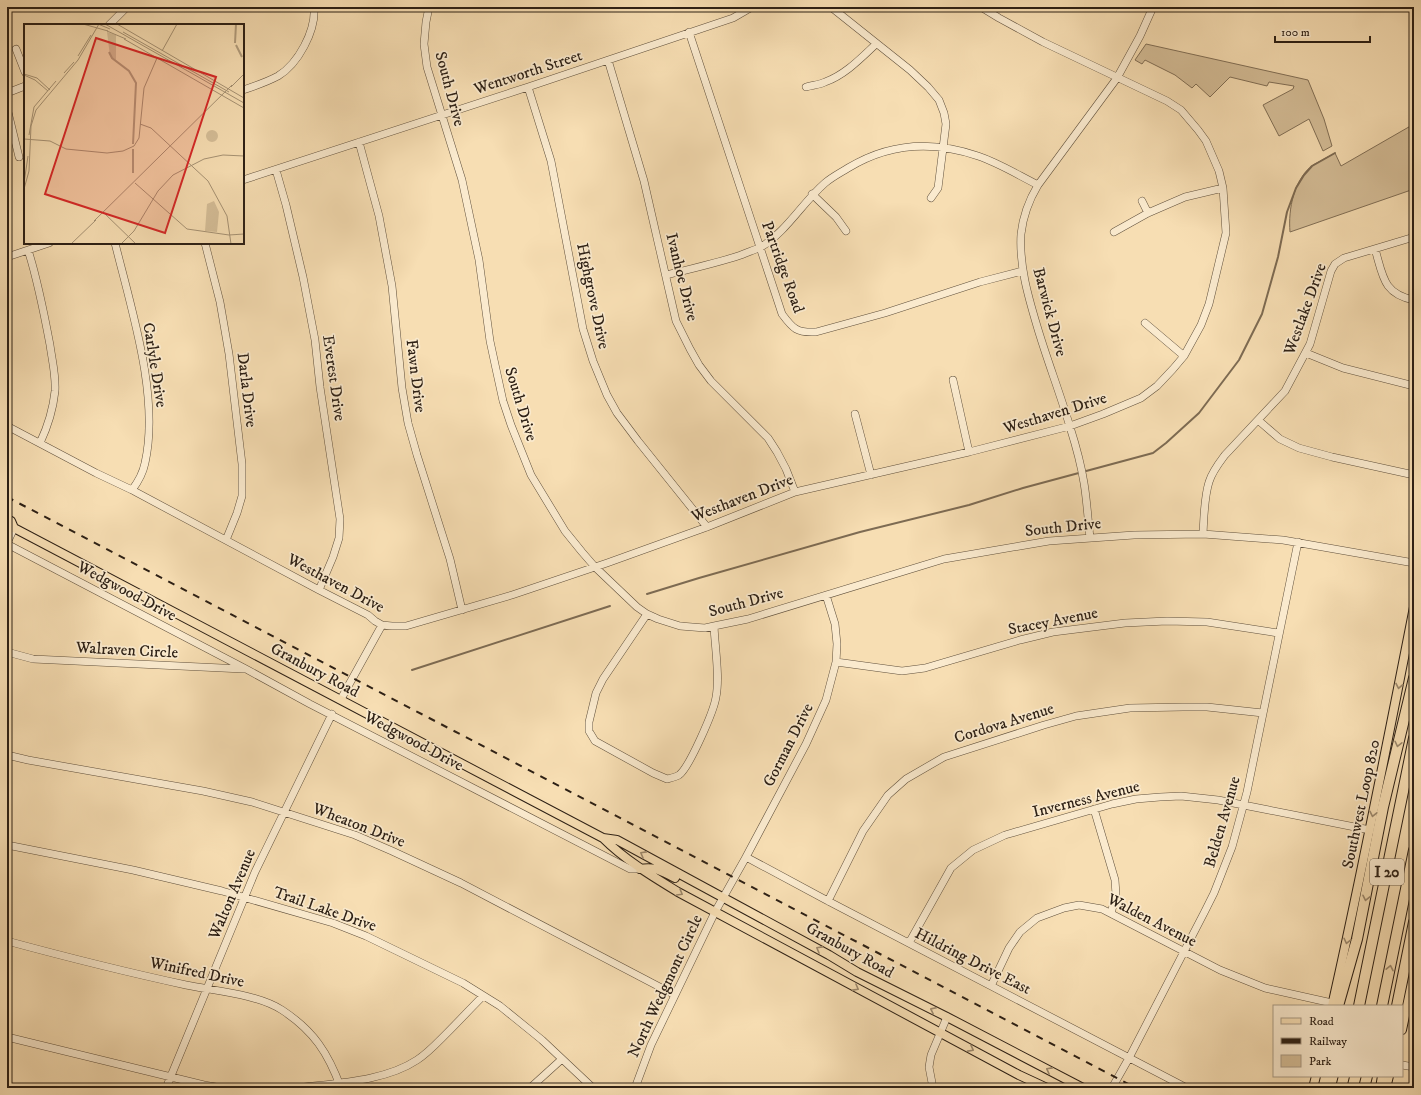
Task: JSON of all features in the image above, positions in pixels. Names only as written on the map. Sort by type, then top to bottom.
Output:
[{"type":"highway","points":[[1334,1005],[1357,938],[1383,807],[1414,678]]},
{"type":"highway","name":"I 20","points":[[1359,1005],[1414,738]]},
{"type":"highway","name":"I 20","points":[[1382,1005],[1414,850]]},
{"type":"highway","points":[[1397,1005],[1414,922]]},
{"type":"highway","points":[[1364,1088],[1367,1077]]},
{"type":"highway","points":[[1381,1088],[1383,1077]]},
{"type":"main road","name":"Granbury Road","points":[[7,519],[11,521],[11,528],[341,699],[603,838],[640,869],[715,912],[1019,1075],[1047,1088]]},
{"type":"main road","name":"Southwest Loop 820","points":[[1334,1005],[1414,607]]},
{"type":"main road","name":"Granbury Road","points":[[603,838],[617,840],[829,955],[857,972],[1083,1088]]},
{"type":"main road","points":[[640,869],[649,867],[655,868],[678,880],[695,883]]},
{"type":"main road","points":[[1403,1025],[1414,973]]},
{"type":"main road","points":[[1386,1088],[1389,1077]]},
{"type":"street","points":[[110,24],[127,7]]},
{"type":"street","points":[[244,90],[268,81],[288,68],[308,40],[312,27],[314,7]]},
{"type":"street","name":"South Drive","points":[[429,7],[426,22],[425,50],[427,66],[462,180],[479,260],[494,362],[503,401],[511,425],[531,475],[565,530],[595,567],[637,607],[647,614],[680,626],[706,628],[738,622],[944,559],[1042,542],[1134,535],[1203,534],[1298,542],[1414,563]]},
{"type":"street","name":"Wentworth Street","points":[[244,180],[733,18],[752,7]]},
{"type":"street","points":[[831,7],[910,70],[939,100],[946,124],[938,188],[931,198]]},
{"type":"street","name":"Westhaven Drive","points":[[7,426],[96,473],[132,490],[318,590],[368,615],[382,625],[406,626],[512,595],[595,567],[706,527],[795,492],[969,452],[1070,426],[1141,398],[1157,386],[1184,356],[1201,325],[1209,304],[1226,233],[1224,188],[1219,171],[1206,141],[1181,110],[1166,101],[1043,42],[981,7]]},
{"type":"street","name":"Barwick Drive","points":[[1090,538],[1084,483],[1080,462],[1070,426],[1050,370],[1027,294],[1022,271],[1021,234],[1028,205],[1038,185],[1117,78],[1140,36],[1153,7]]},
{"type":"street","name":"Partridge Road","points":[[690,32],[782,314],[789,324],[796,330],[816,332],[885,313],[965,287],[1022,271]]},
{"type":"street","points":[[806,87],[824,83],[832,79],[857,62],[876,44]]},
{"type":"street","points":[[16,49],[24,69]]},
{"type":"street","name":"Ivanhoe Drive","points":[[608,60],[644,181],[676,321],[696,360],[711,381],[768,438],[780,458],[795,492]]},
{"type":"street","points":[[7,93],[24,86]]},
{"type":"street","name":"Highgrove Drive","points":[[528,87],[551,161],[583,330],[592,360],[607,395],[617,412],[706,527]]},
{"type":"street","points":[[7,108],[19,157]]},
{"type":"street","name":"Fawn Drive","points":[[359,142],[379,216],[392,286],[402,388],[408,423],[450,559],[462,610]]},
{"type":"street","points":[[666,275],[722,262],[760,248],[779,232],[812,194],[826,182],[860,161],[874,154],[891,149],[909,146],[944,146],[991,161],[1038,185]]},
{"type":"street","name":"Everest Drive","points":[[276,170],[304,277],[315,340],[320,387],[340,518],[339,538],[333,557],[318,590]]},
{"type":"street","points":[[1114,232],[1148,213],[1186,197],[1224,188]]},
{"type":"street","points":[[812,194],[836,217],[846,231]]},
{"type":"street","points":[[1142,201],[1148,213]]},
{"type":"street","name":"Westlake Drive","points":[[1203,534],[1209,482],[1217,466],[1225,455],[1285,391],[1310,344],[1331,271],[1335,264],[1344,258],[1414,237]]},
{"type":"street","points":[[7,256],[46,244]]},
{"type":"street","name":"Carlyle Drive","points":[[116,244],[137,330],[148,399],[149,442],[145,464],[139,480],[132,490]]},
{"type":"street","name":"Darla Drive","points":[[205,244],[220,302],[229,354],[242,464],[242,496],[226,540]]},
{"type":"street","points":[[1375,249],[1387,286],[1392,292],[1403,298],[1414,300]]},
{"type":"street","points":[[28,250],[34,266],[46,322],[54,372],[55,389],[53,409],[47,429],[40,443]]},
{"type":"street","points":[[1145,323],[1184,356]]},
{"type":"street","points":[[1306,353],[1343,368],[1414,386]]},
{"type":"street","points":[[953,380],[969,452]]},
{"type":"street","points":[[855,414],[871,475]]},
{"type":"street","points":[[1258,420],[1280,439],[1300,448],[1332,457],[1414,475]]},
{"type":"street","points":[[7,544],[11,528]]},
{"type":"street","name":"Belden Avenue","points":[[1112,1088],[1214,893],[1232,847],[1244,804],[1278,633],[1298,542]]},
{"type":"street","name":"Wedgwood Drive","points":[[7,544],[630,869],[640,869]]},
{"type":"street","name":"Gorman Drive","points":[[723,897],[746,857],[819,717],[826,700],[836,662],[837,644],[835,624],[826,595]]},
{"type":"street","points":[[647,614],[603,679],[596,694],[590,717],[589,731],[595,741],[662,778],[667,779],[680,774],[686,766],[708,724],[717,696],[714,626]]},
{"type":"street","name":"Stacey Avenue","points":[[836,662],[902,671],[925,668],[1020,640],[1053,632],[1125,623],[1167,621],[1207,622],[1278,633]]},
{"type":"street","points":[[341,699],[382,625]]},
{"type":"street","name":"Walraven Circle","points":[[7,652],[33,659],[246,669]]},
{"type":"street","name":"Cordova Avenue","points":[[828,901],[863,831],[888,795],[906,779],[944,757],[1070,718],[1123,709],[1182,706],[1263,713]]},
{"type":"street","name":"Walton Avenue","points":[[166,1088],[255,872],[332,714]]},
{"type":"street","name":"Wheaton Drive","points":[[7,755],[203,791],[252,802],[355,835],[392,850],[468,886],[676,995]]},
{"type":"street","name":"Inverness Avenue","points":[[909,943],[951,868],[973,850],[1005,835],[1094,809],[1136,799],[1160,796],[1181,796],[1244,804],[1370,830]]},
{"type":"street","points":[[1094,809],[1115,880],[1116,895],[1111,913]]},
{"type":"street","name":"Trail Lake Drive","points":[[7,845],[133,870],[245,897],[333,923],[366,936],[463,983],[506,1011],[542,1040],[593,1088]]},
{"type":"street","name":"Hildring Drive East","points":[[746,857],[1187,1088]]},
{"type":"street","name":"North Wedgmont Circle","points":[[635,1088],[651,1045],[723,897]]},
{"type":"street","name":"Walden Avenue","points":[[990,986],[1015,938],[1020,932],[1037,918],[1064,908],[1078,905],[1102,909],[1227,973],[1265,988],[1334,1005]]},
{"type":"street","name":"Winifred Drive","points":[[7,941],[84,961],[266,1002],[281,1010],[299,1023],[325,1051],[340,1085]]},
{"type":"street","points":[[295,1088],[340,1085],[388,1074],[418,1060],[435,1045],[483,996]]},
{"type":"street","points":[[933,1088],[929,1065],[931,1055],[947,1017]]},
{"type":"street","points":[[7,1037],[222,1088]]},
{"type":"street","points":[[530,1088],[562,1059]]},
{"type":"street","points":[[1403,1065],[1414,1067]]},
{"type":"green space","points":[[1146,44],[1308,80],[1324,119],[1332,146],[1323,151],[1309,119],[1279,136],[1263,105],[1293,89],[1294,86],[1269,82],[1267,86],[1230,77],[1210,97],[1196,84],[1192,88],[1175,75],[1145,60],[1142,64],[1135,60]]},
{"type":"green space","points":[[1414,124],[1414,189],[1290,232],[1291,204],[1297,186],[1306,171],[1313,165],[1335,153],[1341,166]]},
{"type":"waterway","points":[[647,594],[860,532],[969,505],[1023,488],[1153,453],[1199,413],[1239,360],[1262,314],[1278,257],[1287,212],[1296,188],[1312,166],[1335,153]]},
{"type":"waterway","points":[[412,670],[610,606]]},
{"type":"railway","points":[[7,497],[1136,1088]]}]
